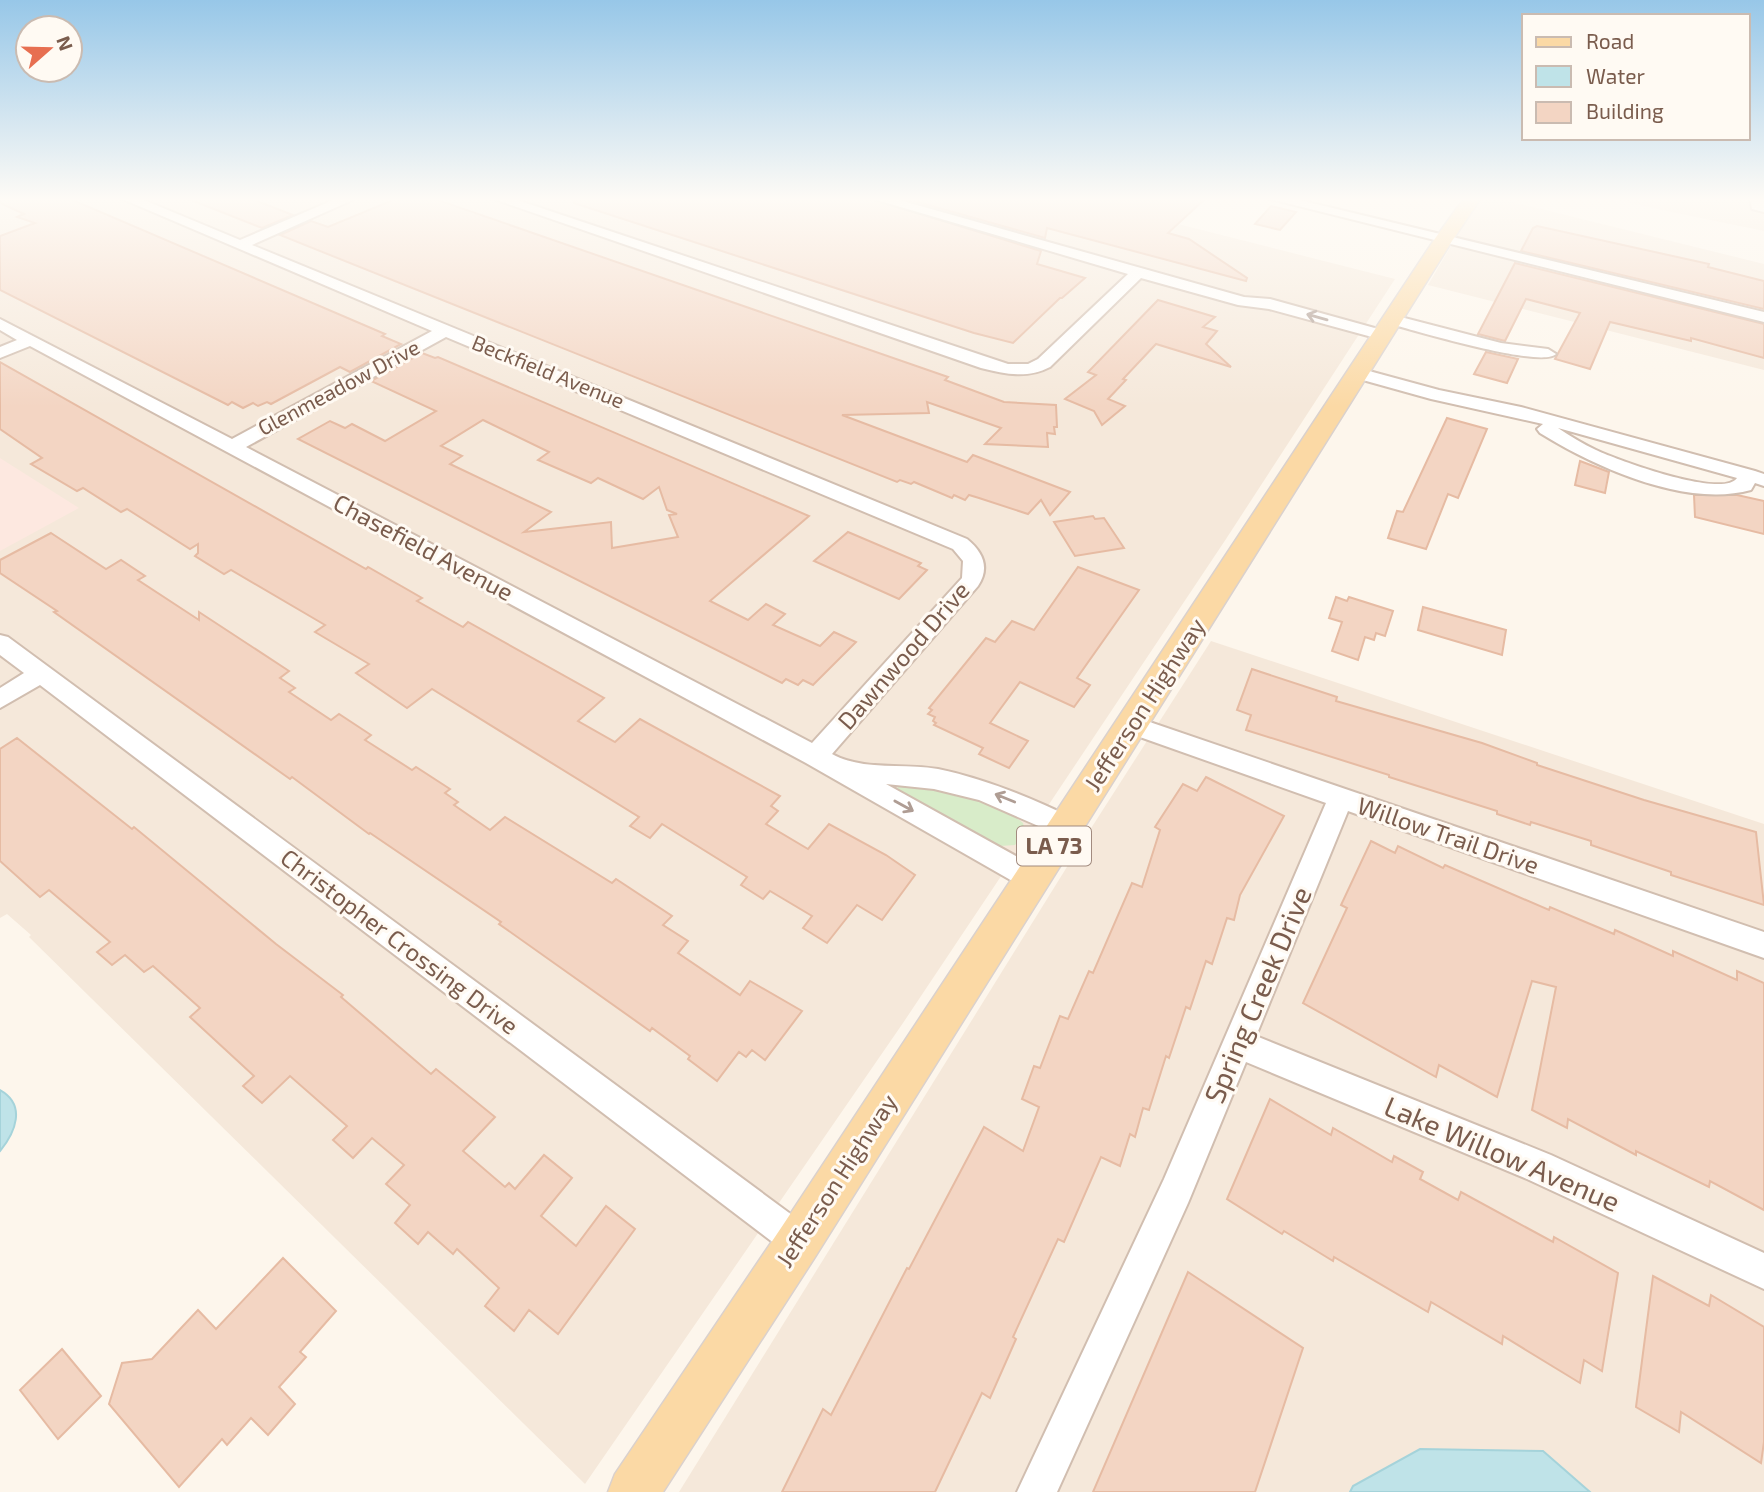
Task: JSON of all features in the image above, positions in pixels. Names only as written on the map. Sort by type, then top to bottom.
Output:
[{"type":"main road","name":"Jefferson Highway","points":[[633,1492],[799,1241],[1425,268]]},
{"type":"street","name":"Beckfield Avenue","points":[[295,268],[949,538],[968,550]]},
{"type":"street","points":[[703,268],[987,364],[1014,370],[1033,368],[1044,363],[1138,272]]},
{"type":"street","points":[[1123,268],[1243,302],[1267,316],[1377,344],[1501,348],[1548,354]]},
{"type":"street","points":[[1558,268],[1764,317]]},
{"type":"street","name":"Chasefield Avenue","points":[[0,324],[815,756],[1033,879]]},
{"type":"street","name":"Glenmeadow Drive","points":[[232,446],[446,330]]},
{"type":"street","points":[[0,353],[31,340]]},
{"type":"street","points":[[1377,344],[1437,395],[1515,411],[1756,477]]},
{"type":"street","points":[[1515,411],[1593,456],[1713,492],[1735,491],[1756,477]]},
{"type":"street","points":[[1633,469],[1635,445]]},
{"type":"street","name":"Dawnwood Drive","points":[[815,756],[971,581],[975,567],[968,550]]},
{"type":"street","name":"Christopher Crossing Drive","points":[[0,643],[799,1241]]},
{"type":"street","points":[[0,699],[41,674]]},
{"type":"street","name":"Willow Trail Drive","points":[[1132,725],[1764,945]]},
{"type":"street","name":"Chasefield Avenue","points":[[845,773],[913,774],[946,779],[1001,796],[1066,827]]},
{"type":"street","name":"Spring Creek Drive","points":[[1037,1492],[1176,1191],[1340,799]]},
{"type":"street","name":"Lake Willow Avenue","points":[[1237,1043],[1539,1167],[1764,1270]]},
{"type":"shaded area","points":[[0,268],[1350,268],[1395,279],[1226,539],[903,1023],[585,1484],[29,937],[31,935],[7,914],[0,918]]},
{"type":"shaded area","points":[[1438,268],[1764,268],[1764,370],[1428,285]]},
{"type":"shaded area","points":[[0,458],[79,508],[0,551]]},
{"type":"shaded area","points":[[1211,641],[1764,824],[1764,1492],[679,1492],[1088,833]]},
{"type":"green space","points":[[902,784],[949,791],[998,807],[1023,823],[1025,831],[1015,845],[1000,846],[900,793],[897,788]]},
{"type":"water","points":[[0,1090],[13,1103],[16,1119],[10,1136],[0,1151]]},
{"type":"water","points":[[1420,1449],[1543,1451],[1590,1492],[1350,1492],[1353,1486]]},
{"type":"building","points":[[0,268],[230,268],[385,334],[382,336],[401,344],[350,372],[340,367],[271,404],[267,402],[258,406],[253,403],[243,408],[232,402],[228,405],[0,290]]},
{"type":"building","points":[[362,268],[633,268],[948,377],[945,380],[1004,402],[1056,405],[1057,427],[1054,427],[1055,434],[1047,433],[1048,447],[985,444],[1001,428],[927,402],[929,413],[842,415],[967,462],[973,455],[1070,492],[1050,515],[1041,500],[1028,514],[969,495],[965,500],[954,495],[952,498],[914,482],[897,482]]},
{"type":"building","points":[[773,268],[1049,268],[1085,278],[1013,343],[974,333]]},
{"type":"building","points":[[1196,268],[1232,268],[1247,278],[1246,281]]},
{"type":"building","points":[[1513,268],[1534,268],[1764,324],[1764,358],[1691,338],[1691,341],[1610,322],[1590,369],[1555,359],[1580,313],[1526,299],[1505,341],[1478,334]]},
{"type":"building","points":[[1591,268],[1711,268],[1764,281],[1764,309]]},
{"type":"building","points":[[1158,300],[1215,317],[1203,327],[1217,331],[1206,344],[1231,367],[1156,344],[1108,399],[1125,406],[1102,425],[1094,411],[1065,399],[1096,375],[1088,372]]},
{"type":"building","points":[[1486,352],[1518,359],[1507,383],[1474,374]]},
{"type":"building","points":[[422,353],[438,357],[809,516],[710,601],[748,620],[766,604],[785,614],[773,625],[820,646],[834,632],[856,642],[813,685],[803,680],[798,685],[786,679],[782,683],[298,439],[330,421],[345,428],[352,424],[385,441],[436,411],[371,381]],"holes":[[[483,420],[549,452],[538,460],[591,483],[598,478],[643,499],[659,487],[667,510],[677,514],[669,515],[678,537],[612,548],[611,522],[524,532],[551,512],[450,464],[462,456],[441,446]]]},
{"type":"building","points":[[0,362],[366,569],[368,567],[422,598],[417,601],[463,627],[468,622],[604,698],[578,721],[615,742],[640,719],[780,796],[771,806],[778,811],[766,824],[808,849],[829,824],[886,855],[915,875],[882,920],[857,905],[827,943],[803,928],[812,916],[770,891],[763,899],[741,885],[747,877],[662,824],[650,838],[630,826],[639,817],[432,689],[407,708],[356,673],[369,664],[315,632],[325,625],[231,570],[224,574],[195,556],[198,553],[198,544],[190,549],[127,509],[121,512],[83,488],[77,491],[31,464],[42,458],[0,429]]},
{"type":"building","points":[[1447,418],[1487,429],[1458,498],[1448,494],[1426,549],[1388,538],[1397,511],[1403,512]]},
{"type":"building","points":[[1580,461],[1609,472],[1605,493],[1575,485]]},
{"type":"building","points":[[1694,495],[1737,495],[1764,501],[1764,534],[1695,517]]},
{"type":"building","points":[[1093,516],[1095,519],[1104,518],[1124,548],[1075,556],[1054,522]]},
{"type":"building","points":[[848,532],[921,563],[918,566],[927,570],[899,599],[814,561]]},
{"type":"building","points":[[51,533],[106,569],[121,560],[145,576],[138,580],[199,620],[199,612],[289,671],[280,678],[295,688],[289,692],[331,720],[339,714],[371,735],[365,740],[412,770],[416,767],[450,789],[445,793],[458,802],[454,805],[490,830],[505,817],[612,883],[616,879],[672,916],[663,925],[688,941],[678,953],[740,995],[750,981],[802,1011],[765,1060],[752,1050],[746,1057],[739,1052],[717,1081],[688,1059],[690,1056],[652,1028],[650,1031],[499,924],[501,922],[369,834],[292,777],[290,779],[0,573],[0,560]]},
{"type":"building","points":[[1078,567],[1139,590],[1077,678],[1090,685],[1074,707],[1020,682],[990,723],[1028,741],[1009,768],[979,754],[983,748],[934,725],[935,717],[928,714],[932,710],[929,708],[986,638],[995,642],[1012,621],[1034,630]]},
{"type":"building","points":[[1336,597],[1347,601],[1349,597],[1393,611],[1385,636],[1376,633],[1374,640],[1365,637],[1358,660],[1332,651],[1342,622],[1329,618]]},
{"type":"building","points":[[1423,607],[1506,630],[1502,655],[1418,630]]},
{"type":"building","points":[[1252,669],[1337,697],[1336,701],[1482,743],[1537,765],[1644,800],[1756,832],[1764,905],[1671,875],[1671,872],[1591,845],[1591,841],[1531,822],[1530,825],[1497,814],[1497,811],[1246,730],[1251,715],[1237,710]]},
{"type":"building","points":[[17,738],[132,829],[134,827],[276,944],[343,995],[341,997],[431,1074],[436,1069],[495,1117],[463,1151],[505,1187],[509,1183],[515,1189],[544,1155],[572,1178],[541,1216],[576,1246],[606,1206],[635,1229],[558,1334],[529,1310],[514,1331],[485,1306],[499,1288],[457,1249],[453,1254],[428,1232],[418,1244],[395,1223],[410,1205],[386,1184],[404,1165],[372,1138],[353,1158],[333,1140],[347,1126],[290,1076],[262,1103],[243,1086],[254,1076],[190,1017],[200,1008],[153,966],[144,972],[125,955],[112,965],[97,952],[110,942],[49,890],[40,897],[0,861],[0,749]]},
{"type":"building","points":[[1206,777],[1284,816],[1240,895],[1234,920],[1227,918],[1212,964],[1206,961],[1190,1009],[1186,1007],[1169,1058],[1166,1056],[1149,1110],[1143,1108],[1135,1137],[1130,1134],[1120,1166],[1101,1157],[1064,1242],[1058,1239],[1013,1337],[1016,1339],[990,1398],[982,1393],[935,1492],[782,1492],[823,1409],[831,1415],[984,1127],[1023,1151],[1039,1107],[1022,1099],[1034,1066],[1040,1068],[1060,1016],[1068,1019],[1089,971],[1093,973],[1132,883],[1142,887],[1160,830],[1155,827],[1183,784],[1197,791]]},
{"type":"building","points":[[1371,841],[1395,853],[1398,846],[1443,868],[1445,865],[1549,910],[1550,907],[1614,934],[1615,930],[1673,956],[1673,951],[1737,980],[1737,971],[1764,983],[1764,1210],[1710,1181],[1709,1187],[1636,1151],[1636,1155],[1568,1119],[1567,1128],[1532,1110],[1556,987],[1532,981],[1497,1097],[1439,1065],[1436,1077],[1303,1003],[1347,908],[1341,905]]},
{"type":"building","points":[[1270,1099],[1331,1135],[1333,1128],[1392,1162],[1394,1156],[1423,1172],[1420,1179],[1458,1200],[1461,1192],[1553,1242],[1554,1237],[1618,1273],[1602,1371],[1584,1360],[1580,1383],[1503,1336],[1502,1344],[1431,1302],[1428,1312],[1334,1257],[1333,1261],[1284,1231],[1282,1234],[1227,1199]]},
{"type":"building","points":[[283,1258],[336,1311],[300,1352],[306,1357],[279,1387],[295,1404],[268,1435],[251,1418],[227,1445],[222,1439],[179,1487],[109,1404],[122,1363],[152,1359],[198,1310],[216,1329]]},
{"type":"building","points":[[1188,1272],[1303,1348],[1255,1492],[1093,1492]]},
{"type":"building","points":[[1653,1276],[1709,1306],[1711,1295],[1764,1327],[1764,1442],[1761,1463],[1681,1412],[1679,1432],[1636,1407]]},
{"type":"building","points":[[62,1349],[101,1396],[58,1439],[20,1390]]}]
